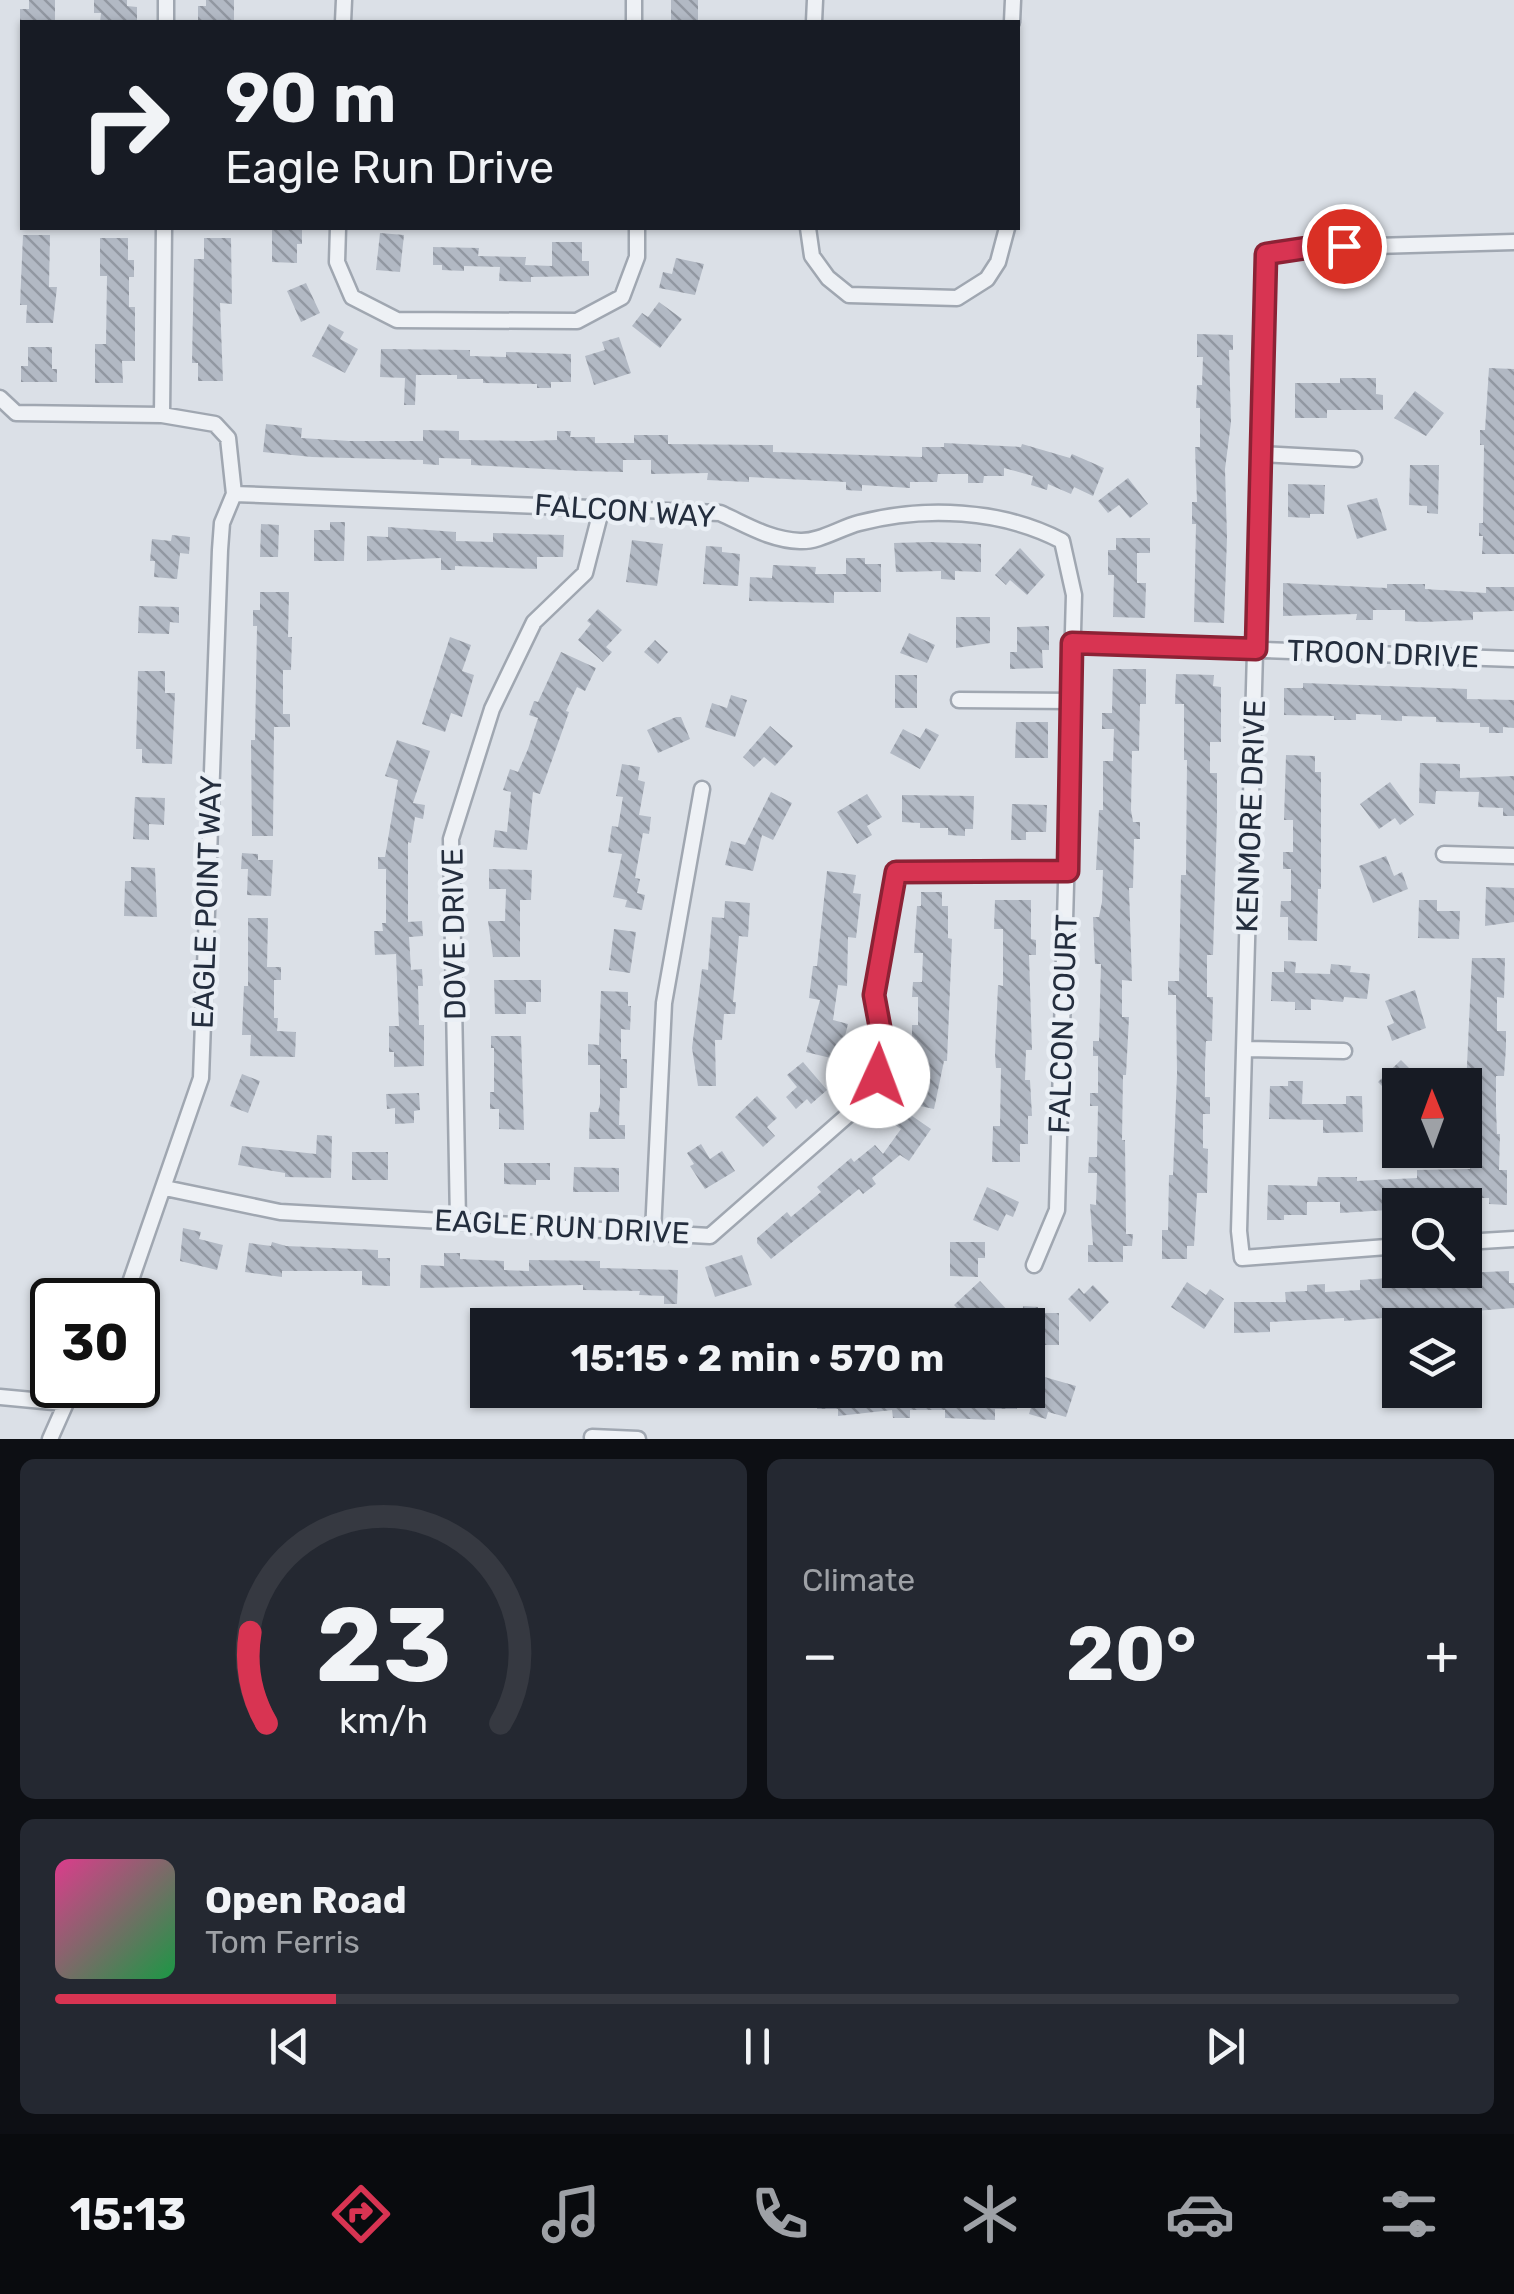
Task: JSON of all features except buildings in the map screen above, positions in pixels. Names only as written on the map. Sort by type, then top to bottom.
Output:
[{"type":"street","points":[[162,415],[164,230]]},
{"type":"street","points":[[338,230],[337,262],[352,297],[397,320],[576,321],[622,297],[637,257],[637,230]]},
{"type":"street","points":[[808,230],[812,256],[828,278],[849,295],[958,298],[987,279],[998,262],[1006,230]]},
{"type":"street","name":"KENMORE DRIVE","points":[[1382,1247],[1242,1258],[1239,1231],[1266,254],[1306,248],[1514,242]]},
{"type":"street","points":[[0,398],[16,413],[162,415],[215,424],[228,438],[234,494]]},
{"type":"street","points":[[1261,454],[1354,459]]},
{"type":"street","name":"FALCON WAY","points":[[234,494],[720,513],[775,539],[806,542],[852,524],[900,513],[1008,520],[1062,541]]},
{"type":"street","name":"EAGLE POINT WAY","points":[[132,1278],[201,1078],[220,550],[222,523],[234,494]]},
{"type":"street","name":"DOVE DRIVE","points":[[458,1220],[451,840],[492,709],[534,622],[585,574],[602,507]]},
{"type":"street","name":"FALCON COURT","points":[[1034,1264],[1057,1210],[1074,595],[1062,541]]},
{"type":"street","name":"TROON DRIVE","points":[[1072,643],[1514,659]]},
{"type":"street","points":[[959,700],[1072,701]]},
{"type":"street","points":[[654,1232],[664,1003],[702,788]]},
{"type":"street","points":[[1444,854],[1514,856]]},
{"type":"street","name":"EAGLE RUN DRIVE","points":[[165,1188],[280,1212],[710,1236],[858,1107],[878,1076],[882,1038],[874,995],[896,872],[1068,871]]},
{"type":"street","points":[[1245,1049],[1344,1050]]},
{"type":"street","points":[[1482,1241],[1514,1239]]},
{"type":"street","points":[[0,1396],[30,1399]]},
{"type":"street","points":[[50,1439],[62,1408]]},
{"type":"street","points":[[592,1436],[638,1439]]},
{"type":"route","points":[[878,1076],[882,1038],[874,995],[896,872],[1068,871],[1072,643],[1256,649],[1266,254],[1344,246]]}]
